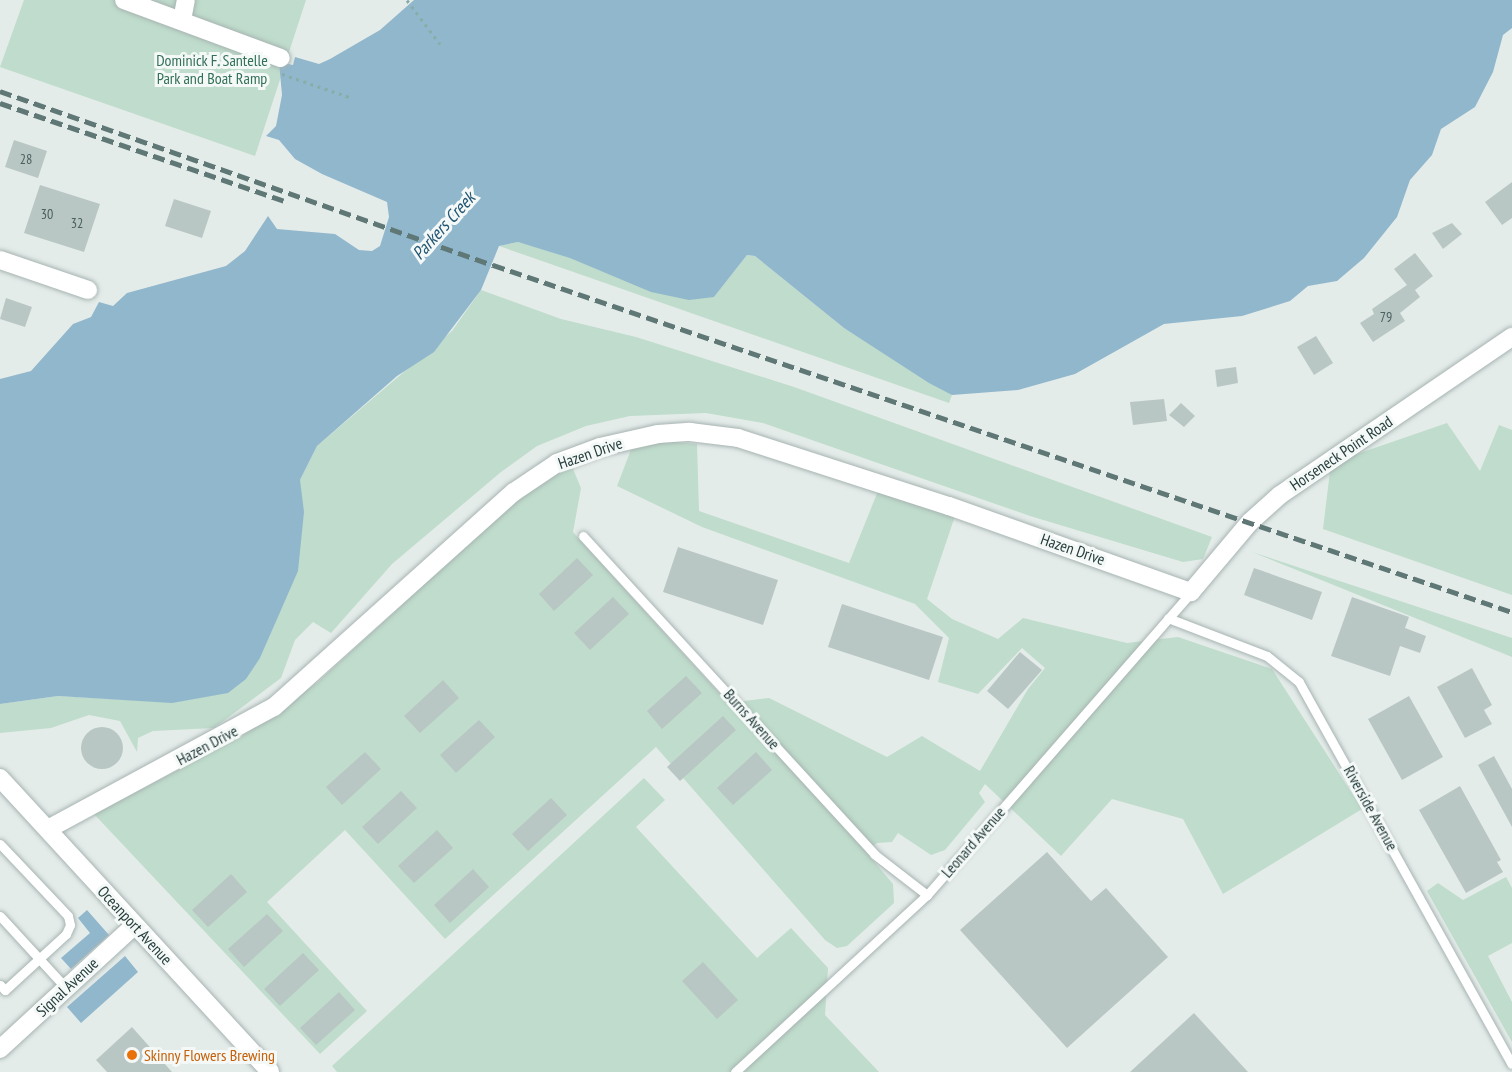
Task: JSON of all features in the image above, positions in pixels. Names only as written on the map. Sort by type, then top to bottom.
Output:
[{"type":"street","points":[[124,0],[182,20],[278,65]]},
{"type":"street","points":[[182,20],[186,0]]},
{"type":"street","points":[[0,260],[88,290]]},
{"type":"street","name":"Horseneck Point Road","points":[[1191,592],[1250,522],[1280,495],[1512,337]]},
{"type":"street","name":"Hazen Drive","points":[[48,829],[237,730],[274,707],[535,476],[557,463],[634,439],[690,432],[745,440],[949,506],[1191,592]]},
{"type":"street","name":"Oceanport Avenue","points":[[0,778],[270,1072]]},
{"type":"street","name":"Signal Avenue","points":[[0,1049],[135,925]]},
{"type":"lane","name":"Burns Avenue","points":[[583,536],[874,854],[927,894]]},
{"type":"lane","name":"Leonard Avenue","points":[[735,1072],[927,894],[1191,592]]},
{"type":"lane","name":"Riverside Avenue","points":[[1168,618],[1267,656],[1299,682],[1512,1064]]},
{"type":"lane","points":[[0,844],[68,916],[66,934],[5,990],[0,985]]},
{"type":"lane","points":[[0,916],[66,988]]},
{"type":"path","points":[[407,0],[440,44]]},
{"type":"path","points":[[278,65],[349,97]]},
{"type":"green space","name":"Dominick F. Santelle Park and Boat Ramp","points":[[24,0],[306,0],[255,156],[0,67]]},
{"type":"green space","points":[[518,242],[714,297],[747,255],[755,256],[844,328],[952,395],[949,403],[499,246]]},
{"type":"green space","points":[[481,290],[561,319],[636,337],[794,387],[1212,537],[1203,559],[1183,562],[1030,516],[763,423],[706,413],[630,416],[586,426],[537,446],[501,472],[392,564],[331,633],[313,622],[295,640],[281,678],[214,728],[153,731],[138,738],[137,752],[120,721],[89,715],[51,728],[0,733],[0,704],[58,696],[112,699],[260,658],[277,618],[301,527],[300,480],[317,446],[452,331]]},
{"type":"green space","points":[[1447,423],[1480,471],[1499,425],[1512,430],[1512,595],[1323,529],[1331,463]]},
{"type":"green space","points":[[664,441],[697,444],[699,511],[849,563],[878,491],[955,516],[927,599],[952,619],[998,639],[1023,618],[1127,643],[1178,637],[1272,669],[1362,809],[1223,894],[1183,819],[1112,799],[1061,856],[985,784],[979,793],[985,802],[945,850],[931,855],[898,833],[892,842],[877,843],[866,852],[893,884],[894,903],[847,946],[837,948],[825,940],[656,747],[445,939],[345,830],[267,902],[367,1011],[320,1054],[94,814],[241,737],[318,682],[526,491],[557,469],[573,469],[581,488],[573,532],[728,703],[769,698],[887,757],[922,736],[980,771],[1028,689],[1045,668],[1022,648],[978,694],[938,682],[949,638],[915,604],[702,527],[617,486],[632,447]]},
{"type":"green space","points":[[1252,552],[1512,638],[1512,657],[1420,620]]},
{"type":"green space","points":[[644,778],[665,800],[636,827],[757,958],[791,928],[828,968],[825,1015],[879,1072],[337,1072],[332,1066]]},
{"type":"green space","points":[[1506,877],[1512,888],[1512,943],[1488,956],[1512,1002],[1512,1042],[1427,891],[1438,883],[1463,900]]},
{"type":"water","name":"Parkers Creek","points":[[414,0],[1512,0],[1512,28],[1503,35],[1493,72],[1475,107],[1441,129],[1432,155],[1410,180],[1397,217],[1364,258],[1337,281],[1308,286],[1290,301],[1242,316],[1164,324],[1075,374],[1018,390],[952,395],[929,383],[844,328],[755,256],[747,255],[714,297],[689,300],[651,292],[570,258],[518,242],[499,246],[481,290],[434,352],[397,376],[317,446],[300,480],[304,512],[298,571],[260,658],[246,679],[228,693],[172,703],[58,696],[0,704],[0,379],[31,371],[73,324],[91,317],[99,302],[113,306],[127,293],[226,266],[245,251],[268,216],[277,229],[335,234],[359,250],[372,251],[380,246],[389,217],[387,202],[322,174],[295,159],[279,140],[266,136],[276,126],[282,95],[279,62],[293,65],[295,57],[319,64],[330,59],[380,30]]},
{"type":"water","points":[[87,910],[109,935],[71,969],[61,958],[90,933],[78,918]]},
{"type":"water","points":[[125,956],[138,972],[81,1023],[67,1007]]},
{"type":"building","points":[[14,140],[47,151],[38,178],[5,167]]},
{"type":"building","points":[[1512,182],[1512,218],[1502,225],[1485,202]]},
{"type":"building","points":[[40,185],[100,204],[84,252],[24,233]]},
{"type":"building","points":[[174,199],[211,211],[202,238],[165,226]]},
{"type":"building","points":[[1452,223],[1462,234],[1443,249],[1432,233]]},
{"type":"building","points":[[1415,253],[1433,276],[1415,290],[1420,297],[1400,313],[1405,321],[1373,342],[1360,323],[1374,314],[1372,309],[1407,285],[1394,269]]},
{"type":"building","points":[[6,298],[32,307],[25,327],[0,319]]},
{"type":"building","points":[[1316,336],[1333,363],[1314,375],[1297,347]]},
{"type":"building","points":[[1236,367],[1238,383],[1217,387],[1215,370]]},
{"type":"building","points":[[1164,399],[1167,421],[1133,425],[1130,402]]},
{"type":"building","points":[[1181,403],[1195,416],[1184,427],[1169,415]]},
{"type":"building","points":[[678,547],[778,580],[763,625],[663,592]]},
{"type":"building","points":[[577,558],[593,575],[554,611],[539,594]]},
{"type":"building","points":[[1254,568],[1322,592],[1312,620],[1244,595]]},
{"type":"building","points":[[613,597],[629,614],[590,650],[574,633]]},
{"type":"building","points":[[1352,597],[1409,617],[1405,628],[1426,636],[1420,653],[1400,646],[1390,676],[1331,656]]},
{"type":"building","points":[[842,604],[943,637],[929,680],[828,647]]},
{"type":"building","points":[[1020,652],[1042,670],[1008,709],[987,691]]},
{"type":"building","points":[[1472,668],[1492,705],[1484,710],[1492,724],[1465,738],[1437,687]]},
{"type":"building","points":[[686,676],[702,693],[662,729],[647,711]]},
{"type":"building","points":[[443,680],[459,698],[420,733],[404,716]]},
{"type":"building","points":[[1409,696],[1443,757],[1402,780],[1368,719]]},
{"type":"building","points":[[723,716],[736,730],[680,781],[667,767]]},
{"type":"building","points":[[479,720],[495,737],[456,773],[440,755]]},
{"type":"building","points":[[102,727],[110,728],[117,733],[122,740],[122,756],[117,763],[110,768],[102,769],[94,768],[87,763],[82,756],[81,748],[82,740],[87,733],[94,728]]},
{"type":"building","points":[[365,752],[381,769],[342,805],[326,787]]},
{"type":"building","points":[[756,752],[772,770],[733,805],[717,788]]},
{"type":"building","points":[[1494,756],[1512,789],[1512,827],[1478,765]]},
{"type":"building","points":[[1460,786],[1501,860],[1497,862],[1503,872],[1466,893],[1419,810]]},
{"type":"building","points":[[401,791],[417,808],[378,844],[362,827]]},
{"type":"building","points":[[551,798],[567,815],[528,851],[512,834]]},
{"type":"building","points":[[437,830],[453,848],[414,883],[398,866]]},
{"type":"building","points":[[1047,852],[1091,901],[1106,888],[1168,957],[1067,1048],[960,930]]},
{"type":"building","points":[[473,869],[489,887],[450,923],[434,905]]},
{"type":"building","points":[[231,874],[247,892],[208,927],[192,910]]},
{"type":"building","points":[[267,914],[283,931],[244,967],[228,949]]},
{"type":"building","points":[[303,953],[319,970],[280,1006],[264,989]]},
{"type":"building","points":[[703,962],[738,1000],[717,1019],[682,981]]},
{"type":"building","points":[[339,992],[355,1010],[316,1045],[300,1028]]},
{"type":"building","points":[[1194,1013],[1248,1072],[1130,1072]]},
{"type":"building","points":[[132,1027],[172,1072],[107,1072],[96,1060]]},
{"type":"railway","points":[[0,91],[493,265],[1512,612]]},
{"type":"railway","points":[[0,103],[284,201]]},
{"type":"place","name":"Skinny Flowers Brewing","points":[[132,1055]]}]
